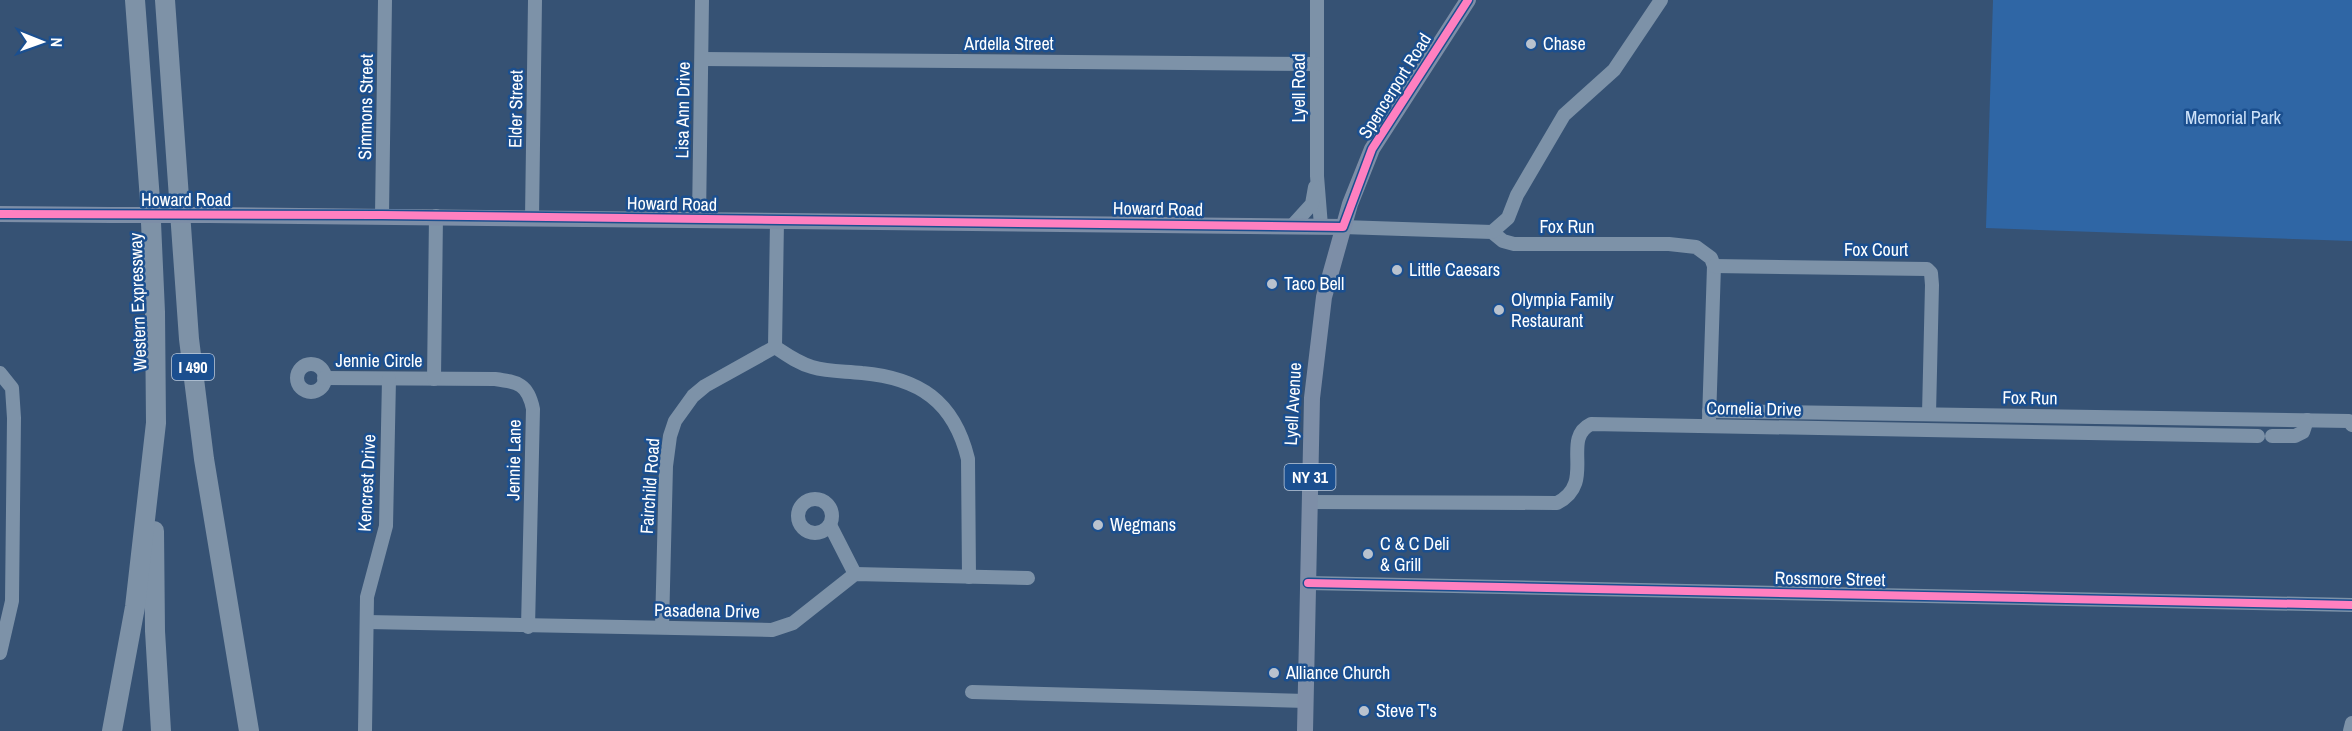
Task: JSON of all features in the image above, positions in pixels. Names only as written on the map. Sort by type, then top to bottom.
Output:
[{"type":"highway","name":"Western Expressway","points":[[112,731],[135,607],[156,423],[155,312],[150,200],[135,0]]},
{"type":"highway","name":"I 490","points":[[165,0],[189,339],[204,459],[249,731]]},
{"type":"highway","points":[[156,423],[155,631],[161,731]]},
{"type":"main road","name":"Spencerport Road","points":[[1343,227],[1372,149],[1468,0]]},
{"type":"main road","name":"Howard Road","points":[[0,214],[382,215],[1343,227]]},
{"type":"main road","name":"Lyell Avenue","points":[[1305,731],[1315,358],[1324,297],[1343,227]]},
{"type":"street","name":"Simmons Street","points":[[382,215],[386,0]]},
{"type":"street","name":"Elder Street","points":[[532,218],[535,0]]},
{"type":"street","name":"Lisa Ann Drive","points":[[699,220],[702,0]]},
{"type":"street","name":"Lyell Road","points":[[1317,0],[1317,176],[1320,226]]},
{"type":"street","points":[[1492,232],[1508,218],[1517,195],[1564,115],[1614,70],[1661,0]]},
{"type":"street","name":"Ardella Street","points":[[702,59],[1316,64]]},
{"type":"street","name":"Lyell Road","points":[[1292,226],[1312,204],[1317,176]]},
{"type":"street","points":[[434,379],[436,216]]},
{"type":"street","points":[[777,221],[775,347],[794,360],[811,367],[831,372],[884,375],[911,382],[930,393],[946,411],[956,426],[968,459],[969,577]]},
{"type":"street","name":"Fox Run","points":[[1343,227],[1492,232],[1503,242],[1514,244],[1669,244],[1696,247],[1711,258],[1714,267]]},
{"type":"street","points":[[1709,426],[1714,267]]},
{"type":"street","name":"Fox Court","points":[[1714,267],[1927,269],[1931,273],[1932,285],[1929,414]]},
{"type":"street","name":"Fairchild Road","points":[[662,627],[666,466],[670,436],[675,421],[693,396],[705,386],[775,347]]},
{"type":"street","points":[[0,373],[12,388],[14,418],[12,601],[0,652]]},
{"type":"street","name":"Jennie Circle","points":[[324,378],[434,379]]},
{"type":"street","name":"Kencrest Drive","points":[[365,731],[366,622],[371,576],[382,546],[386,526],[389,379]]},
{"type":"street","name":"Jennie Lane","points":[[434,379],[511,381],[523,386],[530,394],[533,409],[528,627]]},
{"type":"street","name":"Fox Run","points":[[1709,411],[2307,420],[2351,423]]},
{"type":"street","name":"Cornelia Drive","points":[[1310,502],[1557,503],[1571,493],[1576,485],[1578,435],[1583,428],[1591,424],[2295,436],[2303,432],[2307,420]]},
{"type":"street","points":[[830,525],[855,574],[1028,578]]},
{"type":"street","name":"Pasadena Drive","points":[[366,622],[528,627],[772,630],[784,627],[855,574]]},
{"type":"street","name":"Rossmore Street","points":[[1308,583],[2352,605]]},
{"type":"street","points":[[972,692],[1306,700]]},
{"type":"street","points":[[2350,731],[2352,723]]},
{"type":"green space","name":"Memorial Park","points":[[1993,0],[2352,0],[2352,241],[1986,228]]},
{"type":"cycle path","points":[[0,214],[382,215],[1343,227],[1372,149],[1468,0]]},
{"type":"cycle path","points":[[1308,583],[2352,605]]},
{"type":"place","name":"Chase","points":[[1531,44]]},
{"type":"place","name":"Little Caesars","points":[[1397,270]]},
{"type":"place","name":"Taco Bell","points":[[1272,284]]},
{"type":"place","name":"Olympia Family Restaurant","points":[[1499,310]]},
{"type":"place","name":"Wegmans","points":[[1098,525]]},
{"type":"place","name":"C & C Deli & Grill","points":[[1368,554]]},
{"type":"place","name":"Alliance Church","points":[[1274,673]]},
{"type":"place","name":"Steve T's","points":[[1364,711]]}]
